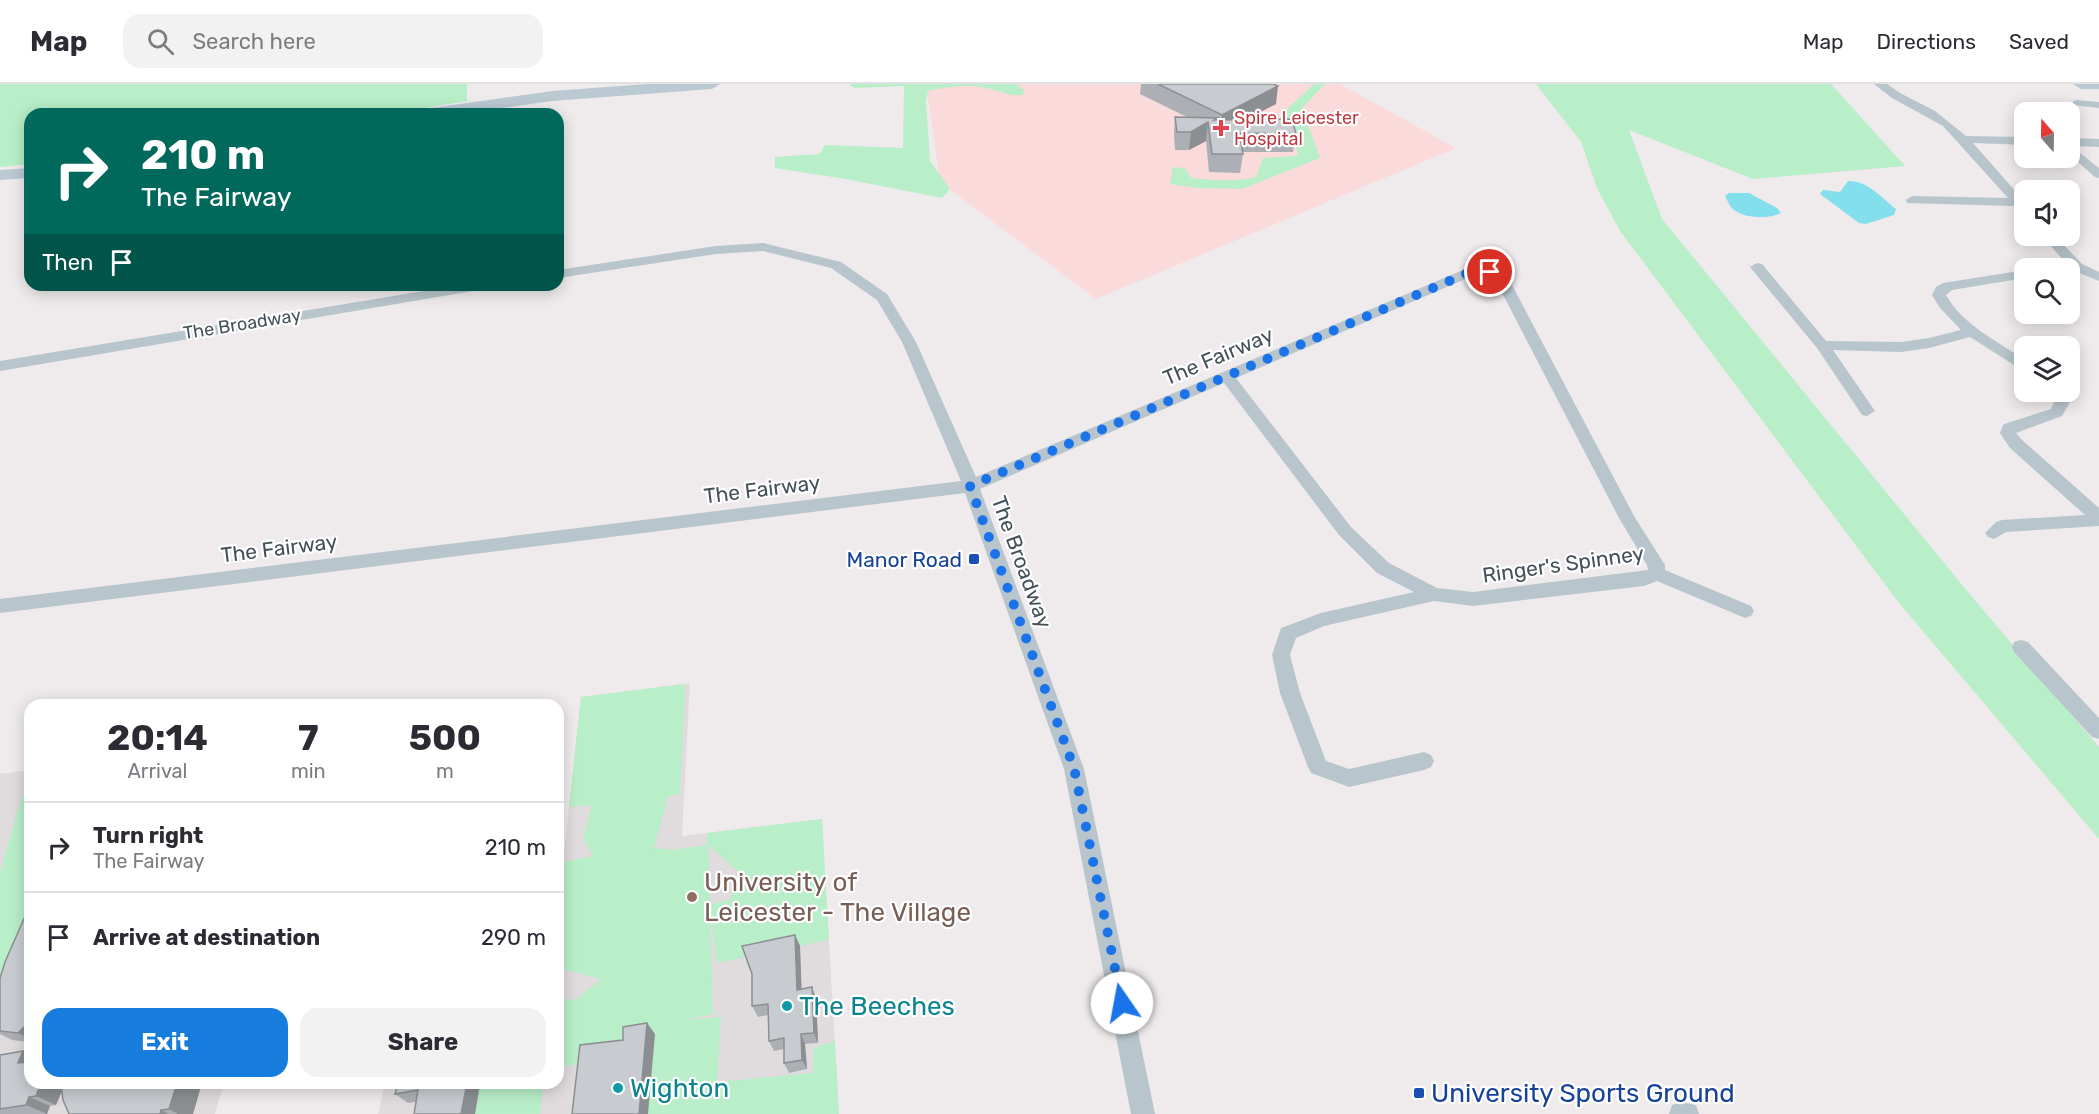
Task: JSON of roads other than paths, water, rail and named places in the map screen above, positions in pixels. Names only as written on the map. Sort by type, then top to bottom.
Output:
[{"type":"main road","points":[[467,108],[552,96],[712,84]]},
{"type":"main road","points":[[2081,84],[2099,84]]},
{"type":"main road","points":[[0,175],[24,173]]},
{"type":"street","points":[[1880,84],[1896,97],[1941,120],[2014,197]]},
{"type":"street","points":[[2094,104],[2099,116]]},
{"type":"street","points":[[1960,139],[2014,141]]},
{"type":"street","points":[[2080,142],[2099,142]]},
{"type":"street","points":[[2080,157],[2099,174]]},
{"type":"street","points":[[1910,198],[2014,205]]},
{"type":"street","points":[[2056,246],[2065,258]]},
{"type":"street","name":"The Broadway","points":[[564,273],[717,250],[763,247],[836,265],[882,297],[909,342],[970,486],[1074,768],[1143,1114]]},
{"type":"street","points":[[1758,267],[1822,345],[1868,411]]},
{"type":"street","points":[[2080,270],[2099,277]]},
{"type":"street","name":"The Fairway","points":[[0,606],[970,486],[1468,273],[1490,272]]},
{"type":"street","name":"Ringer's Spinney","points":[[1227,377],[1345,531],[1383,568],[1434,594],[1473,599],[1644,579],[1656,574],[1656,566],[1627,518],[1505,285],[1490,272]]},
{"type":"street","points":[[2014,276],[1959,283],[1941,290],[1939,295],[1942,302],[1974,331],[2014,359]]},
{"type":"street","name":"The Broadway","points":[[0,366],[449,291]]},
{"type":"street","points":[[1822,345],[1901,347],[1929,343],[1974,331]]},
{"type":"street","points":[[2062,402],[2057,412],[2013,427],[2008,433],[2016,444],[2099,519]]},
{"type":"street","points":[[1994,533],[2002,526],[2099,519]]},
{"type":"street","points":[[1656,574],[1745,611]]},
{"type":"street","points":[[1424,761],[1349,777],[1318,767],[1290,693],[1281,656],[1288,633],[1321,620],[1434,594]]},
{"type":"street","points":[[2021,647],[2099,731]]},
{"type":"street","points":[[1681,1114],[1687,1114]]},
{"type":"water","points":[[1848,181],[1862,183],[1874,190],[1896,209],[1894,215],[1866,224],[1859,223],[1820,194],[1823,190],[1840,192]]},
{"type":"water","points":[[1729,193],[1749,193],[1777,208],[1781,213],[1763,217],[1743,215],[1730,206],[1725,196]]},
{"type":"place","name":"Spire Leicester Hospital","points":[[1221,128]]},
{"type":"place","name":"Manor Road","points":[[974,559]]},
{"type":"place","name":"University of Leicester - The Village","points":[[692,897]]},
{"type":"place","name":"The Beeches","points":[[787,1006]]},
{"type":"place","name":"Wighton","points":[[618,1088]]},
{"type":"place","name":"University Sports Ground","points":[[1419,1093]]}]
